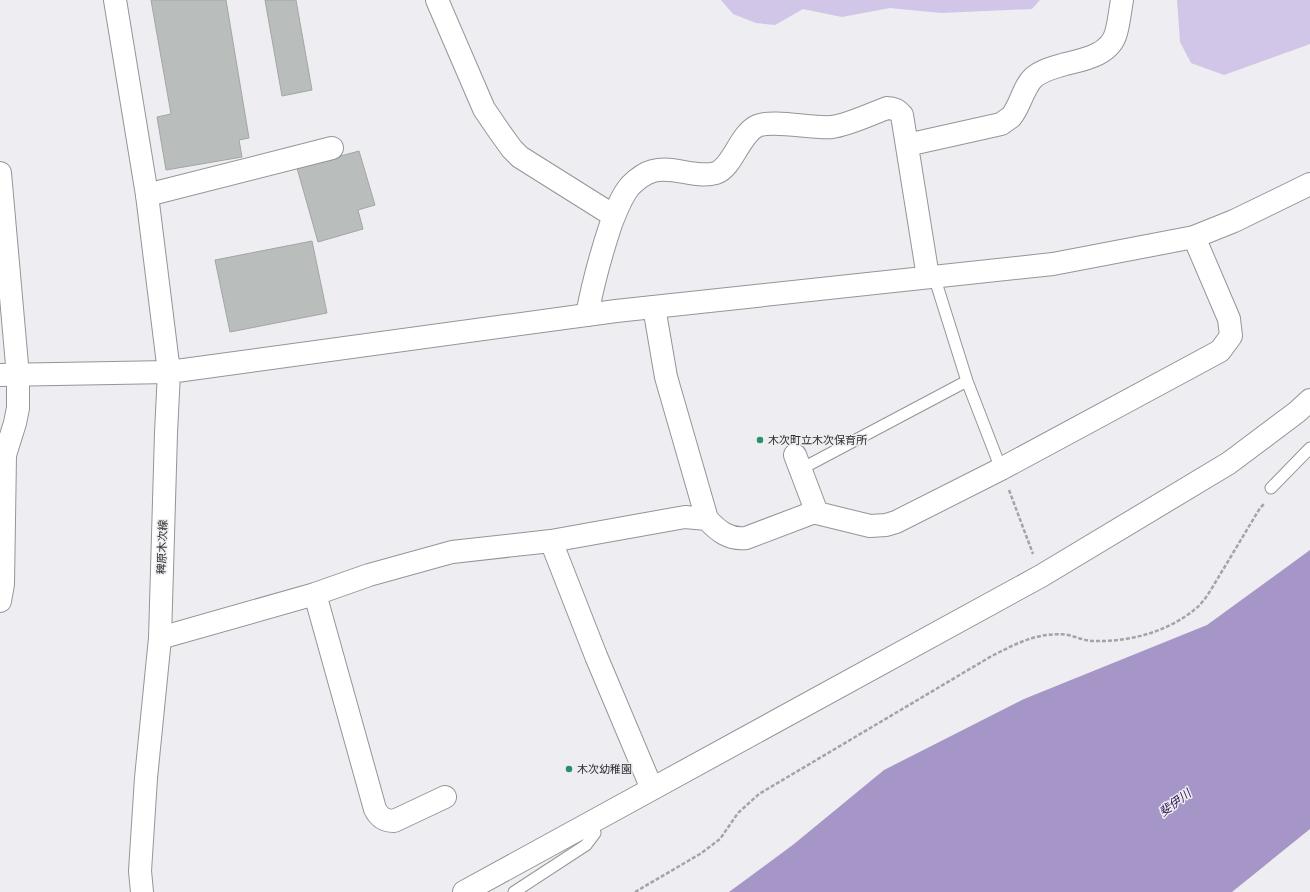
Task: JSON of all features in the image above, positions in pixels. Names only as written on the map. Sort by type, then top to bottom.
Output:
[{"type":"street","name":"稗原木次線","points":[[114,0],[147,195],[169,372],[160,638],[146,778],[140,871],[142,892]]},
{"type":"street","points":[[438,0],[484,109],[512,149],[520,157],[614,216]]},
{"type":"street","points":[[907,145],[1001,124],[1010,117],[1016,109],[1032,78],[1040,72],[1090,57],[1106,49],[1112,42],[1115,35],[1122,0]]},
{"type":"street","points":[[588,315],[599,261],[614,216],[631,186],[641,178],[652,171],[663,170],[706,174],[716,173],[726,165],[751,130],[759,125],[769,124],[822,128],[834,127],[887,108],[892,108],[898,111],[902,116],[931,277]]},
{"type":"street","points":[[147,195],[332,148]]},
{"type":"street","points":[[0,173],[9,375],[18,408],[5,455],[3,584],[0,601]]},
{"type":"street","points":[[9,375],[169,372],[588,315],[1053,264],[1194,237],[1234,221],[1310,184]]},
{"type":"street","points":[[654,307],[666,377],[708,519],[717,530],[740,539],[746,538],[805,515],[817,513],[862,525],[878,527],[903,519],[1001,469],[1220,351],[1231,336],[1229,319],[1194,237]]},
{"type":"street","points":[[464,892],[1041,576],[1229,463],[1297,412],[1310,400]]},
{"type":"street","points":[[798,462],[817,513]]},
{"type":"street","points":[[160,638],[315,594],[369,575],[452,552],[551,541],[685,517],[708,519]]},
{"type":"street","points":[[551,541],[596,656],[652,788]]},
{"type":"street","points":[[315,594],[378,816],[388,821],[394,821],[445,797]]},
{"type":"lane","points":[[931,277],[967,381],[1001,469]]},
{"type":"lane","points":[[798,462],[967,381]]},
{"type":"lane","points":[[1270,488],[1310,448]]},
{"type":"lane","points":[[514,892],[586,844],[595,833],[592,823]]},
{"type":"path","points":[[1001,469],[1041,576]]},
{"type":"path","points":[[635,892],[700,854],[720,839],[738,813],[758,794],[1017,642],[1043,635],[1067,635],[1090,641],[1112,642],[1135,638],[1156,631],[1195,610],[1210,592],[1260,508],[1269,500]]},
{"type":"shaded area","points":[[721,0],[1040,0],[1032,9],[941,13],[890,8],[842,17],[803,9],[775,25],[756,23],[733,14]]},
{"type":"shaded area","points":[[1177,0],[1310,0],[1310,44],[1224,75],[1191,63],[1180,42]]},
{"type":"water","name":"斐伊川","points":[[1310,550],[1310,829],[1232,892],[729,892],[794,844],[884,770],[1024,699],[1207,625]]},
{"type":"building","points":[[151,0],[226,0],[249,138],[239,140],[242,157],[166,170],[157,117],[171,114]]},
{"type":"building","points":[[265,0],[296,0],[312,90],[282,96]]},
{"type":"building","points":[[359,151],[375,205],[358,210],[363,229],[318,242],[297,168]]},
{"type":"building","points":[[312,241],[327,313],[230,332],[215,260]]},
{"type":"place","name":"木次町立木次保育所","points":[[760,440]]},
{"type":"place","name":"木次幼稚園","points":[[569,769]]}]
